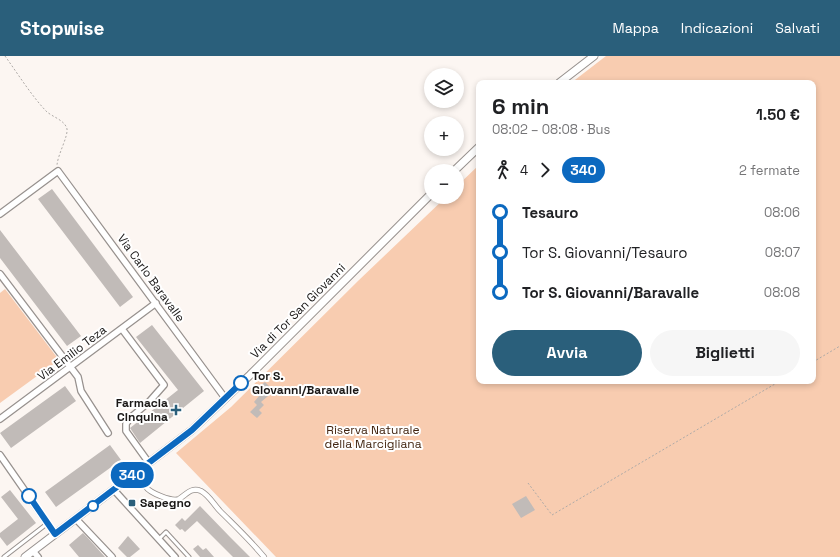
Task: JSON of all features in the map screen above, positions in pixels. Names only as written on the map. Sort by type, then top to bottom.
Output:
[{"type":"street","points":[[563,80],[594,56]]},
{"type":"street","points":[[461,164],[476,150]]},
{"type":"street","points":[[0,214],[58,171]]},
{"type":"street","name":"Via Carlo Baravalle","points":[[58,171],[225,398]]},
{"type":"street","name":"Via di Tor San Giovanni","points":[[25,557],[192,430],[424,201]]},
{"type":"street","points":[[0,274],[78,377],[81,391],[108,433]]},
{"type":"street","name":"Via Emilio Teza","points":[[0,419],[156,303]]},
{"type":"street","points":[[122,329],[164,385],[149,402],[130,418],[126,424],[126,431],[149,463]]},
{"type":"street","points":[[0,455],[55,534]]},
{"type":"street","points":[[139,470],[147,489],[169,499],[179,499],[184,494],[192,490],[202,492],[237,530],[259,549],[264,557]]},
{"type":"street","points":[[114,490],[175,557]]},
{"type":"street","points":[[76,519],[112,557]]},
{"type":"street","points":[[33,551],[38,557]]},
{"type":"lane","points":[[4,557],[48,523]]},
{"type":"lane","points":[[159,539],[166,532],[189,557]]},
{"type":"path","points":[[5,56],[47,112],[65,124],[66,136],[56,165],[58,171]]},
{"type":"path","points":[[816,360],[840,346]]},
{"type":"path","points":[[528,483],[552,515],[775,384]]},
{"type":"green space","name":"Riserva Naturale della Marcigliana","points":[[606,56],[840,56],[840,557],[276,557],[176,453],[231,407],[359,280],[439,204],[464,204],[464,179],[476,168],[476,384],[816,384],[816,80],[575,80]]},
{"type":"green space","points":[[5,289],[59,360],[0,403],[0,293]]},
{"type":"building","points":[[52,189],[133,297],[120,307],[38,199]]},
{"type":"building","points":[[0,230],[81,336],[67,346],[0,258]]},
{"type":"building","points":[[152,325],[204,391],[140,443],[130,428],[178,390],[136,337]]},
{"type":"building","points":[[265,382],[274,391],[261,402],[264,405],[259,410],[262,413],[257,418],[250,412],[257,405],[254,402],[259,396],[254,391]]},
{"type":"building","points":[[65,386],[76,401],[11,448],[0,433]]},
{"type":"building","points":[[110,445],[121,460],[56,507],[45,492]]},
{"type":"building","points":[[10,490],[36,523],[7,546],[0,537],[0,533],[18,519],[1,497]]},
{"type":"building","points":[[526,496],[535,510],[521,518],[512,504]]},
{"type":"building","points":[[200,506],[250,557],[233,557],[197,521],[185,532],[182,529],[180,530],[175,525],[182,518],[185,521]]},
{"type":"building","points":[[83,533],[105,557],[79,557],[69,545]]},
{"type":"building","points":[[128,536],[140,549],[130,557],[127,557],[118,548]]},
{"type":"building","points":[[198,545],[203,550],[206,548],[214,557],[200,557],[193,549]]},
{"type":"bus line","name":"340","points":[[29,496],[55,534],[192,430],[241,383]]},
{"type":"place","name":"Tor S. Giovanni/Baravalle","points":[[241,383]]},
{"type":"place","name":"Farmacia Cinquina","points":[[176,410]]},
{"type":"place","name":"Sapegno","points":[[132,503]]}]
